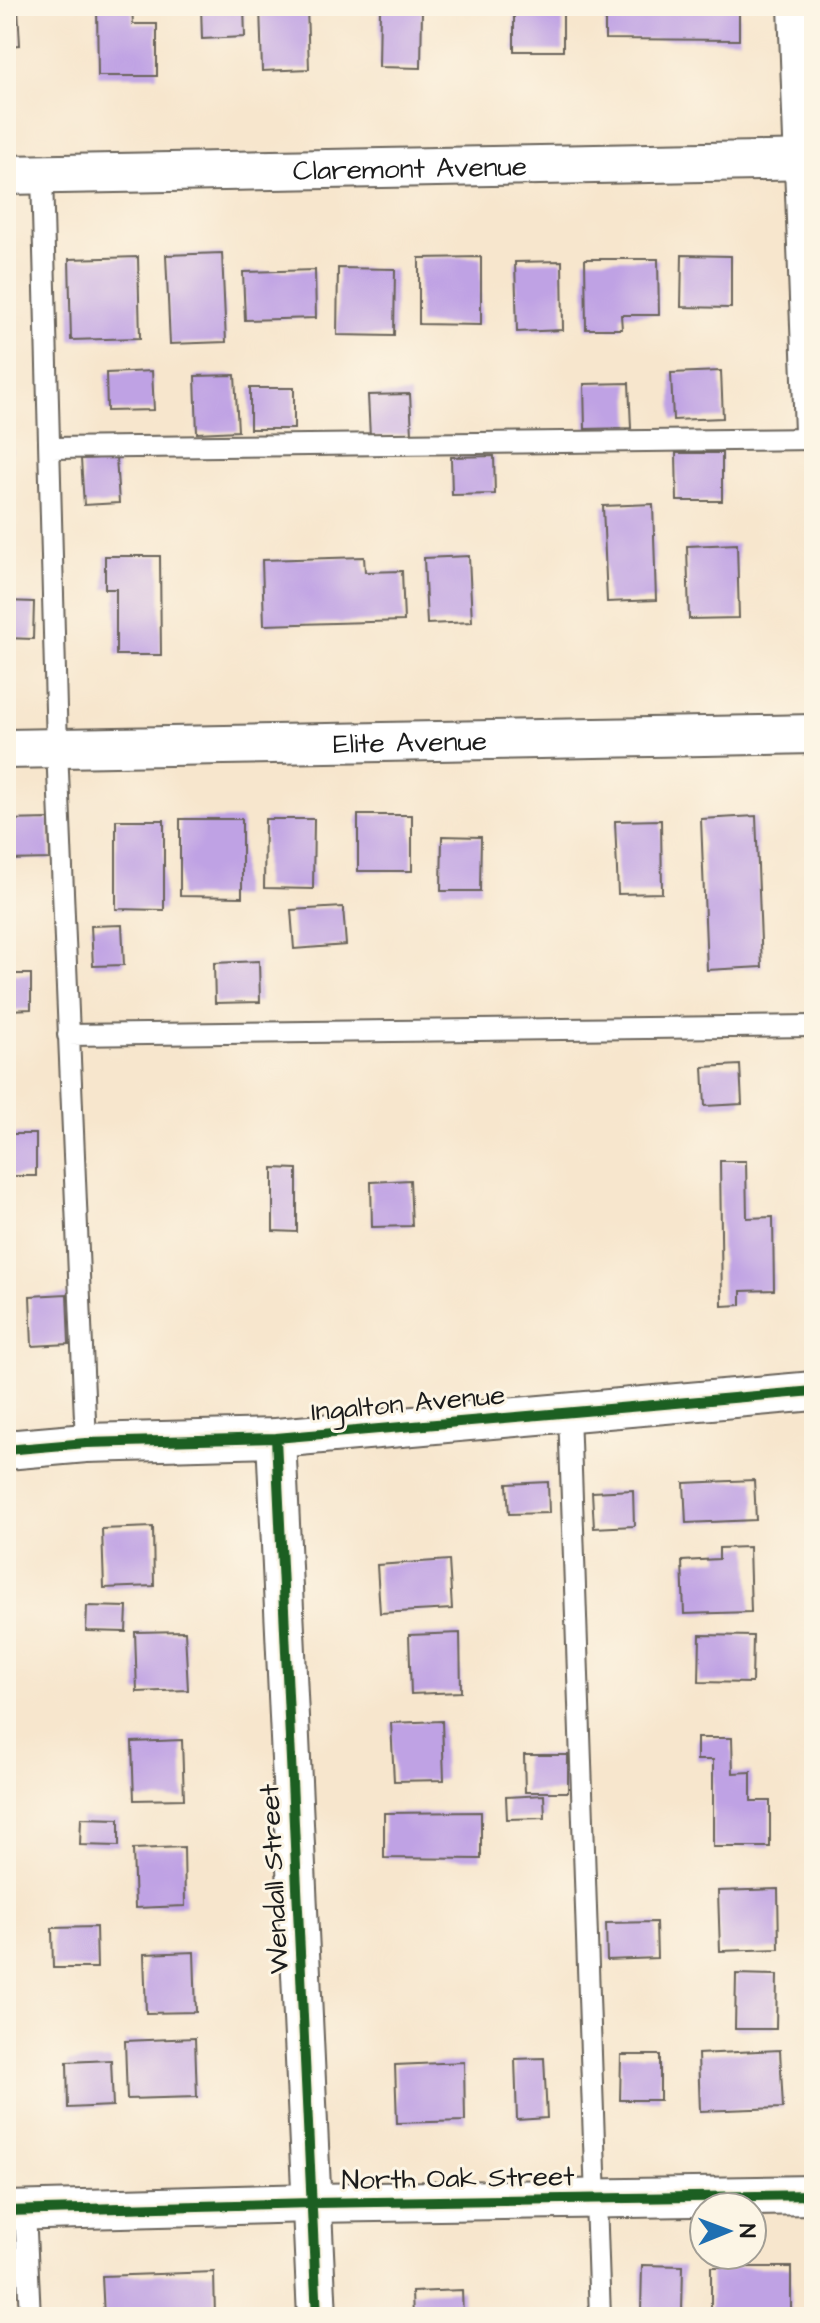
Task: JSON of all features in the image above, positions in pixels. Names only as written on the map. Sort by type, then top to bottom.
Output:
[{"type":"street","points":[[798,6],[809,160],[814,432]]},
{"type":"street","name":"Claremont Avenue","points":[[24,174],[809,160]]},
{"type":"street","name":"Elite Avenue","points":[[6,749],[814,734]]},
{"type":"street","name":"Ingalton Avenue","points":[[6,1450],[86,1443],[276,1438],[814,1391]]},
{"type":"street","name":"Wendall Street","points":[[276,1438],[317,2317]]},
{"type":"street","name":"North Oak Street","points":[[16,2211],[814,2195]]},
{"type":"lane","points":[[24,174],[50,448],[57,748],[86,1443]]},
{"type":"lane","points":[[50,448],[814,439]]},
{"type":"lane","points":[[68,1035],[814,1026]]},
{"type":"lane","points":[[569,1412],[600,2317]]},
{"type":"lane","points":[[16,2211],[30,2317]]},
{"type":"building","points":[[97,6],[132,6],[133,24],[157,24],[157,76],[98,76]]},
{"type":"building","points":[[201,6],[244,6],[245,37],[202,39]]},
{"type":"building","points":[[260,6],[307,6],[309,69],[262,71]]},
{"type":"building","points":[[514,6],[563,6],[563,51],[514,51]]},
{"type":"building","points":[[605,6],[739,6],[739,40],[605,39]]},
{"type":"building","points":[[6,8],[18,8],[20,45],[6,46]]},
{"type":"building","points":[[380,8],[422,9],[421,68],[379,67]]},
{"type":"building","points":[[222,253],[226,342],[170,344],[166,255]]},
{"type":"building","points":[[682,255],[731,256],[731,308],[681,307]]},
{"type":"building","points":[[138,257],[140,338],[71,340],[69,259]]},
{"type":"building","points":[[481,257],[481,325],[419,324],[419,258]]},
{"type":"building","points":[[585,259],[658,259],[659,315],[621,315],[622,329],[586,329]]},
{"type":"building","points":[[562,261],[563,330],[517,332],[515,262]]},
{"type":"building","points":[[338,268],[395,269],[394,336],[337,335]]},
{"type":"building","points":[[315,270],[316,318],[245,320],[243,272]]},
{"type":"building","points":[[152,371],[154,410],[107,411],[106,373]]},
{"type":"building","points":[[721,371],[723,418],[673,420],[671,373]]},
{"type":"building","points":[[235,375],[238,431],[197,433],[195,376]]},
{"type":"building","points":[[629,383],[631,428],[585,429],[584,384]]},
{"type":"building","points":[[250,388],[294,388],[294,429],[250,429]]},
{"type":"building","points":[[410,394],[412,434],[370,437],[368,395]]},
{"type":"building","points":[[6,410],[11,410],[12,453],[6,453]]},
{"type":"building","points":[[676,453],[722,453],[722,501],[677,501]]},
{"type":"building","points":[[494,456],[495,494],[452,495],[451,457]]},
{"type":"building","points":[[116,457],[119,503],[84,505],[81,459]]},
{"type":"building","points":[[653,504],[656,600],[607,602],[603,506]]},
{"type":"building","points":[[737,544],[739,618],[689,619],[687,546]]},
{"type":"building","points":[[105,556],[160,556],[161,655],[116,655],[116,589],[105,589]]},
{"type":"building","points":[[469,556],[472,622],[427,624],[424,558]]},
{"type":"building","points":[[364,557],[365,572],[402,571],[404,621],[264,625],[262,560]]},
{"type":"building","points":[[6,601],[34,602],[33,639],[6,638]]},
{"type":"building","points":[[358,815],[412,815],[412,871],[358,871]]},
{"type":"building","points":[[756,816],[762,967],[707,970],[701,819]]},
{"type":"building","points":[[49,819],[50,859],[6,860],[6,820]]},
{"type":"building","points":[[180,819],[242,819],[242,897],[180,896]]},
{"type":"building","points":[[265,819],[314,819],[313,889],[264,888]]},
{"type":"building","points":[[116,820],[164,820],[164,910],[116,909]]},
{"type":"building","points":[[661,820],[662,893],[618,894],[615,821]]},
{"type":"building","points":[[442,836],[481,837],[480,891],[441,891]]},
{"type":"building","points":[[343,907],[346,945],[294,949],[291,910]]},
{"type":"building","points":[[122,925],[124,965],[93,966],[91,926]]},
{"type":"building","points":[[259,961],[260,1002],[215,1003],[214,963]]},
{"type":"building","points":[[9,974],[31,974],[31,1009],[9,1010]]},
{"type":"building","points":[[740,1065],[742,1104],[705,1106],[703,1067]]},
{"type":"building","points":[[6,1134],[36,1134],[36,1176],[6,1176]]},
{"type":"building","points":[[720,1161],[746,1161],[747,1218],[773,1217],[774,1290],[741,1291],[741,1305],[722,1306]]},
{"type":"building","points":[[273,1168],[297,1169],[297,1232],[273,1231]]},
{"type":"building","points":[[410,1180],[412,1226],[372,1227],[371,1182]]},
{"type":"building","points":[[67,1294],[69,1344],[32,1346],[30,1296]]},
{"type":"building","points":[[754,1480],[756,1520],[686,1523],[684,1483]]},
{"type":"building","points":[[548,1482],[549,1513],[509,1514],[507,1484]]},
{"type":"building","points":[[633,1490],[634,1526],[594,1528],[592,1492]]},
{"type":"building","points":[[153,1527],[154,1586],[104,1588],[102,1529]]},
{"type":"building","points":[[749,1547],[751,1612],[684,1614],[682,1561],[719,1559],[719,1548]]},
{"type":"building","points":[[449,1560],[452,1609],[380,1613],[377,1565]]},
{"type":"building","points":[[87,1606],[127,1607],[126,1632],[86,1631]]},
{"type":"building","points":[[185,1631],[188,1690],[137,1692],[135,1632]]},
{"type":"building","points":[[460,1633],[461,1692],[411,1694],[409,1635]]},
{"type":"building","points":[[700,1635],[753,1636],[752,1683],[699,1682]]},
{"type":"building","points":[[442,1721],[444,1780],[394,1781],[391,1723]]},
{"type":"building","points":[[697,1738],[732,1738],[733,1773],[751,1772],[751,1801],[770,1801],[770,1847],[713,1847],[713,1760],[697,1760]]},
{"type":"building","points":[[182,1740],[184,1799],[134,1800],[132,1742]]},
{"type":"building","points":[[524,1755],[568,1755],[568,1792],[525,1792]]},
{"type":"building","points":[[544,1795],[545,1818],[507,1819],[506,1797]]},
{"type":"building","points":[[481,1812],[481,1859],[384,1858],[384,1813]]},
{"type":"building","points":[[81,1818],[119,1819],[119,1846],[80,1845]]},
{"type":"building","points":[[184,1847],[185,1906],[135,1908],[133,1849]]},
{"type":"building","points":[[778,1889],[779,1949],[720,1951],[718,1891]]},
{"type":"building","points":[[656,1922],[657,1958],[607,1960],[606,1923]]},
{"type":"building","points":[[96,1927],[97,1968],[53,1968],[52,1928]]},
{"type":"building","points":[[194,1952],[196,2012],[146,2013],[144,1954]]},
{"type":"building","points":[[736,1974],[777,1975],[776,2029],[735,2029]]},
{"type":"building","points":[[195,2038],[197,2097],[127,2099],[125,2041]]},
{"type":"building","points":[[780,2050],[783,2108],[700,2111],[698,2054]]},
{"type":"building","points":[[621,2055],[660,2055],[660,2100],[620,2100]]},
{"type":"building","points":[[544,2058],[547,2118],[517,2120],[515,2059]]},
{"type":"building","points":[[111,2060],[113,2106],[68,2108],[67,2062]]},
{"type":"building","points":[[464,2062],[465,2121],[397,2123],[395,2065]]},
{"type":"building","points":[[642,2265],[683,2266],[682,2313],[641,2312]]},
{"type":"building","points":[[768,2267],[791,2267],[791,2312],[711,2312],[711,2271],[768,2271]]},
{"type":"building","points":[[214,2272],[215,2317],[104,2317],[102,2276]]},
{"type":"building","points":[[462,2290],[463,2317],[413,2317],[412,2292]]},
{"type":"cycle path","points":[[6,1450],[86,1443],[276,1438],[814,1391]]},
{"type":"cycle path","points":[[276,1438],[317,2317]]},
{"type":"cycle path","points":[[6,2211],[814,2195]]}]
